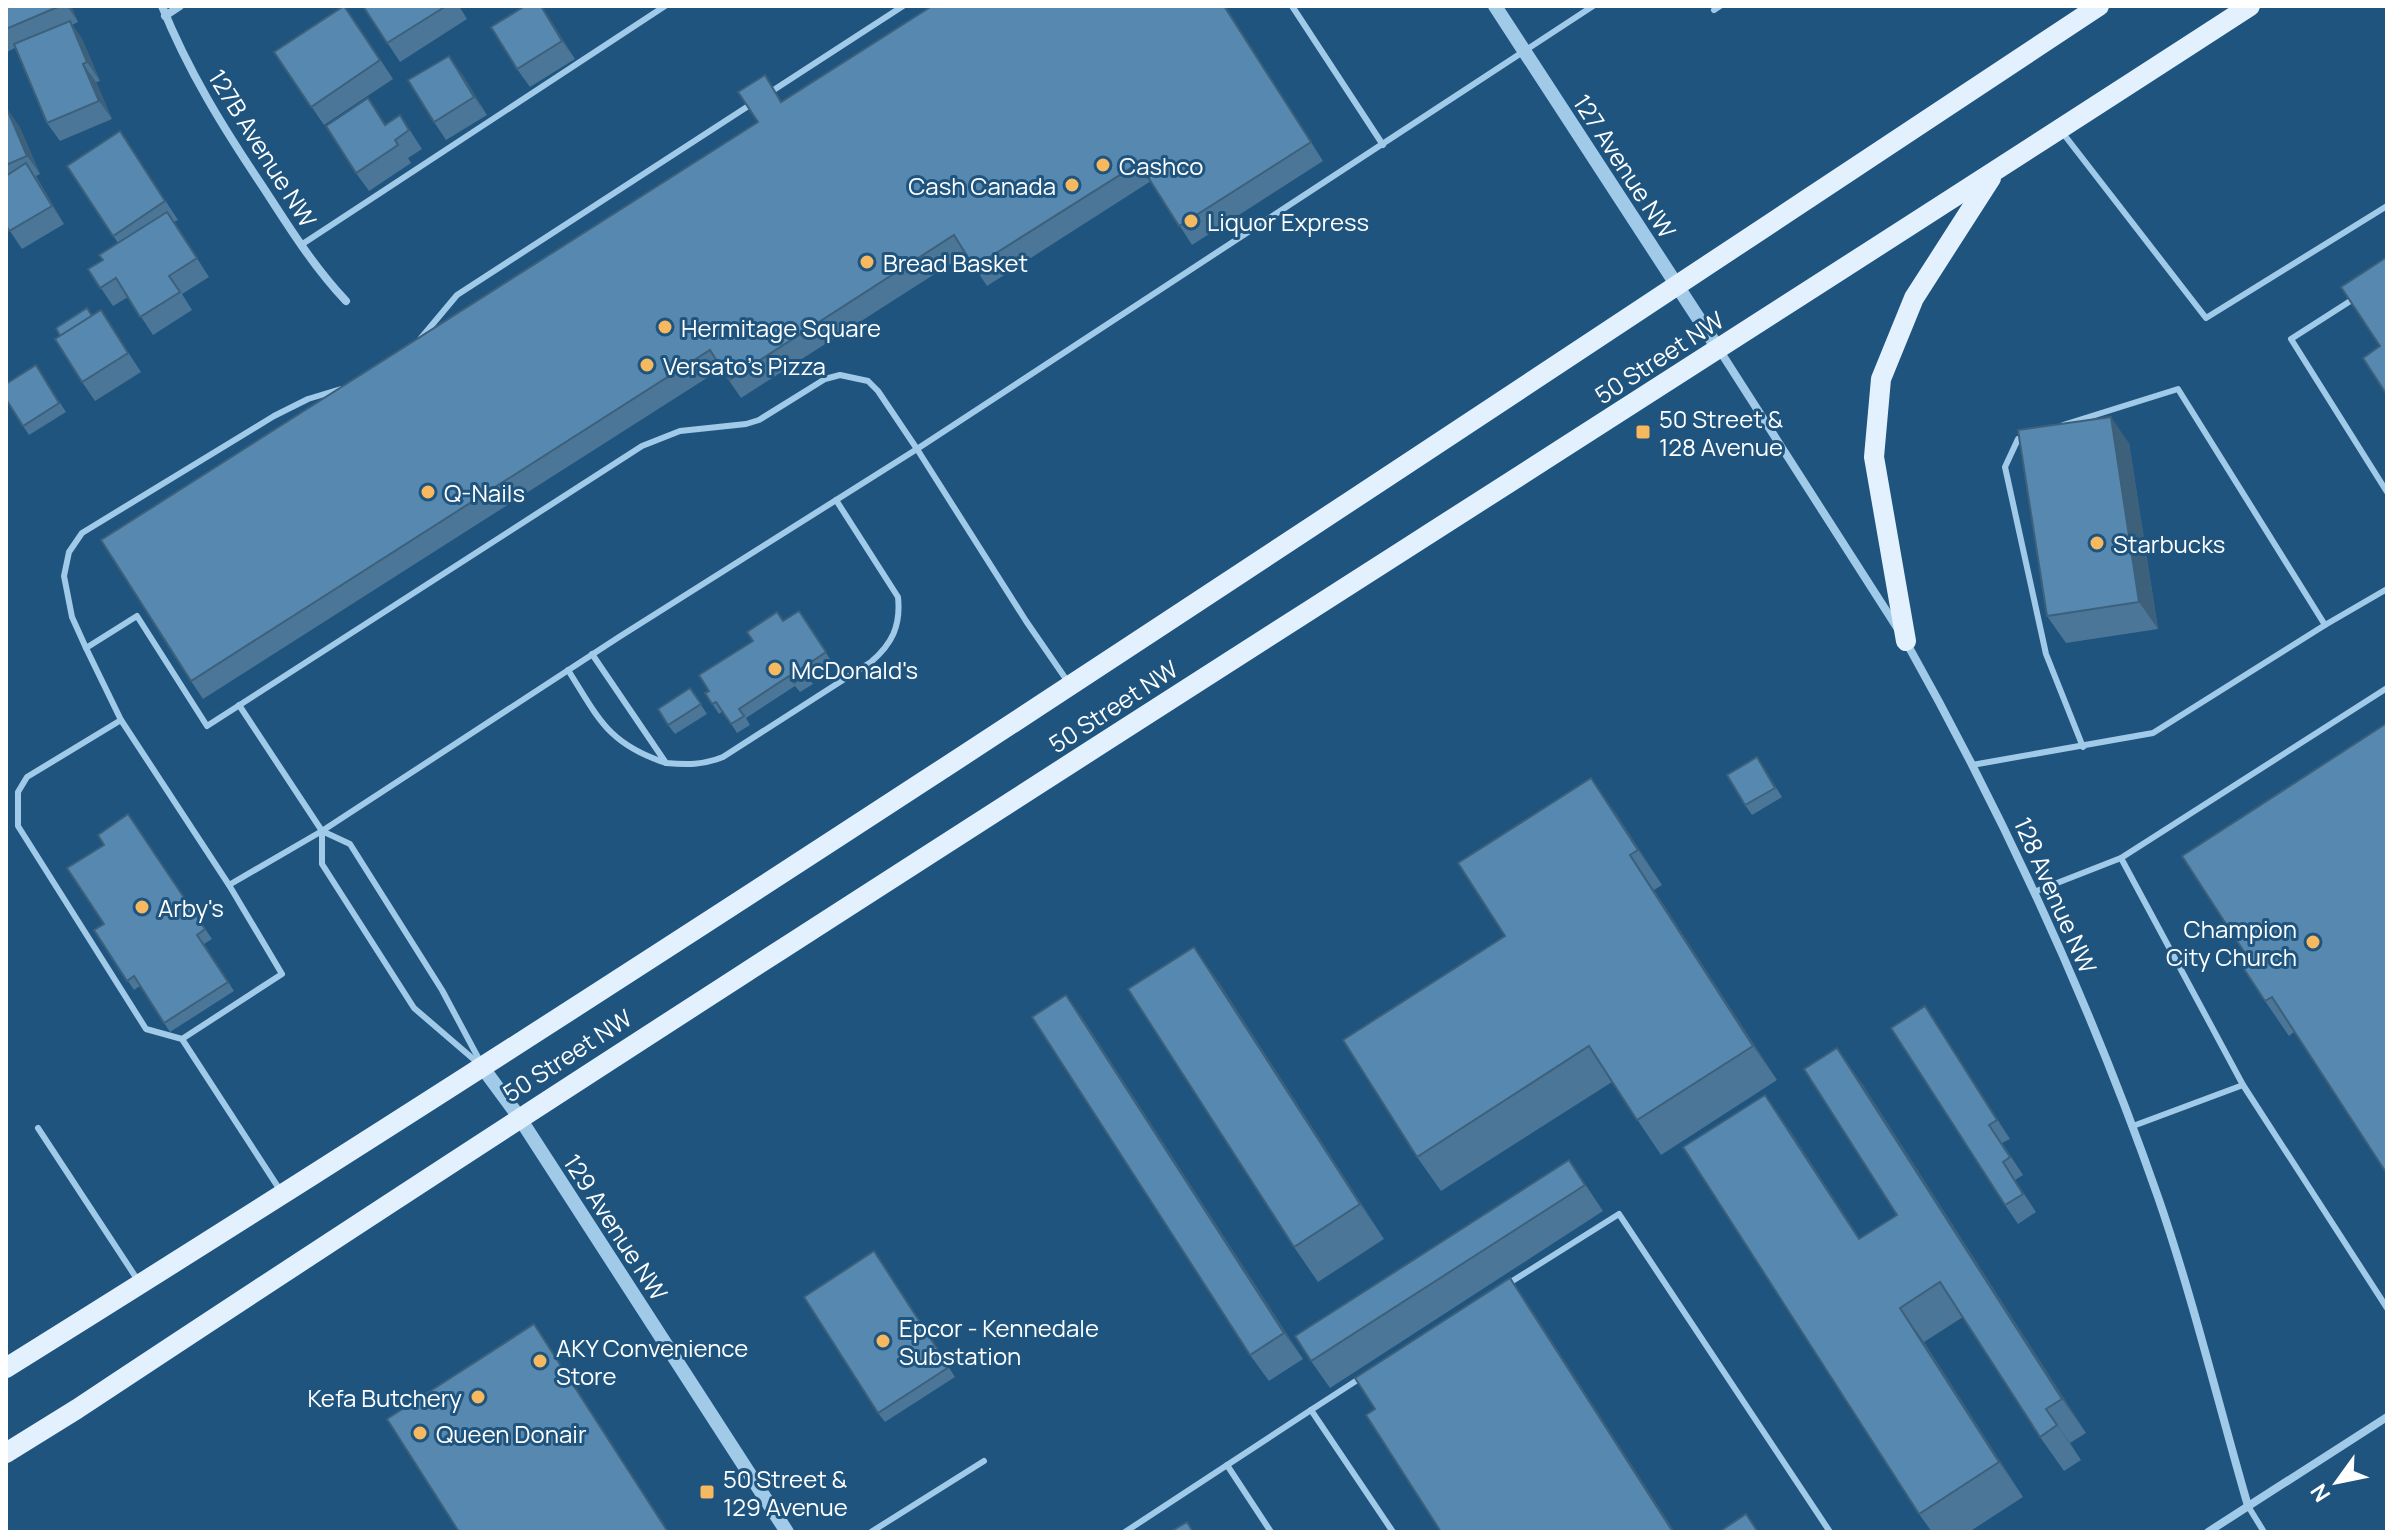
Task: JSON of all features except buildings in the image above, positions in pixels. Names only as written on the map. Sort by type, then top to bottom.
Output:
[{"type":"main road","name":"50 Street NW","points":[[6,1368],[483,1068],[2099,6]]},
{"type":"main road","name":"50 Street NW","points":[[6,1453],[519,1117],[1719,350],[2250,6]]},
{"type":"main road","points":[[1906,641],[1874,457],[1881,379],[1914,298],[1995,170]]},
{"type":"street","name":"127B Avenue NW","points":[[162,6],[191,72],[218,120],[301,245],[346,301]]},
{"type":"street","points":[[165,16],[180,6]]},
{"type":"street","name":"127 Avenue NW","points":[[1495,6],[1719,350]]},
{"type":"street","name":"128 Avenue NW","points":[[1719,350],[1906,641],[2011,840],[2133,1126],[2168,1229],[2248,1506]]},
{"type":"street","name":"129 Avenue NW","points":[[483,1068],[519,1117],[787,1532]]},
{"type":"street","points":[[2208,1532],[2387,1417]]},
{"type":"lane","points":[[301,245],[665,6]]},
{"type":"lane","points":[[417,343],[457,295],[903,6]]},
{"type":"lane","points":[[1292,6],[1383,145]]},
{"type":"lane","points":[[229,885],[322,831],[592,654],[917,449],[1593,6]]},
{"type":"lane","points":[[2060,129],[2206,318],[2387,206]]},
{"type":"lane","points":[[2363,293],[2291,339],[2387,492]]},
{"type":"lane","points":[[86,648],[137,616],[207,726],[629,454],[664,435],[759,420],[825,379],[840,375],[868,381],[878,391],[1070,684]]},
{"type":"lane","points":[[182,1039],[282,974],[229,885],[121,720],[72,617],[64,576],[69,552],[82,533],[274,416],[308,399],[350,385]]},
{"type":"lane","points":[[2061,426],[2178,389],[2325,625]]},
{"type":"lane","points":[[2032,435],[2018,439],[2005,467],[2046,654],[2083,747]]},
{"type":"lane","points":[[568,670],[614,737],[638,754],[666,763],[693,765],[707,764],[723,757],[871,662],[890,643],[900,614],[898,597],[836,500]]},
{"type":"lane","points":[[1972,765],[2153,733],[2387,589]]},
{"type":"lane","points":[[592,654],[666,763]]},
{"type":"lane","points":[[2034,892],[2121,858],[2387,688]]},
{"type":"lane","points":[[239,705],[322,831],[350,844],[442,990],[483,1068]]},
{"type":"lane","points":[[121,720],[27,777],[18,792],[18,826],[146,1029],[182,1039],[282,1193]]},
{"type":"lane","points":[[322,831],[322,864],[414,1008],[483,1068]]},
{"type":"lane","points":[[2121,858],[2243,1085],[2387,1308]]},
{"type":"lane","points":[[2133,1126],[2243,1085]]},
{"type":"lane","points":[[38,1128],[140,1284]]},
{"type":"lane","points":[[1498,1290],[1619,1214],[1830,1532]]},
{"type":"lane","points":[[1125,1532],[1364,1376]]},
{"type":"lane","points":[[1311,1410],[1393,1532]]},
{"type":"lane","points":[[871,1532],[984,1461]]},
{"type":"lane","points":[[1227,1465],[1271,1532]]},
{"type":"lane","points":[[2248,1506],[2264,1532]]},
{"type":"place","name":"Cashco","points":[[1103,165]]},
{"type":"place","name":"Cash Canada","points":[[1072,185]]},
{"type":"place","name":"Liquor Express","points":[[1191,221]]},
{"type":"place","name":"Bread Basket","points":[[867,262]]},
{"type":"place","name":"Hermitage Square","points":[[665,327]]},
{"type":"place","name":"Versato's Pizza","points":[[647,365]]},
{"type":"place","name":"50 Street & 128 Avenue","points":[[1643,432]]},
{"type":"place","name":"Q-Nails","points":[[428,492]]},
{"type":"place","name":"Starbucks","points":[[2097,543]]},
{"type":"place","name":"McDonald's","points":[[775,669]]},
{"type":"place","name":"Arby's","points":[[142,907]]},
{"type":"place","name":"Champion City Church","points":[[2313,942]]},
{"type":"place","name":"Epcor - Kennedale Substation","points":[[883,1341]]},
{"type":"place","name":"AKY Convenience Store","points":[[540,1361]]},
{"type":"place","name":"Kefa Butchery","points":[[478,1397]]},
{"type":"place","name":"Queen Donair","points":[[420,1433]]},
{"type":"place","name":"50 Street & 129 Avenue","points":[[707,1492]]}]
